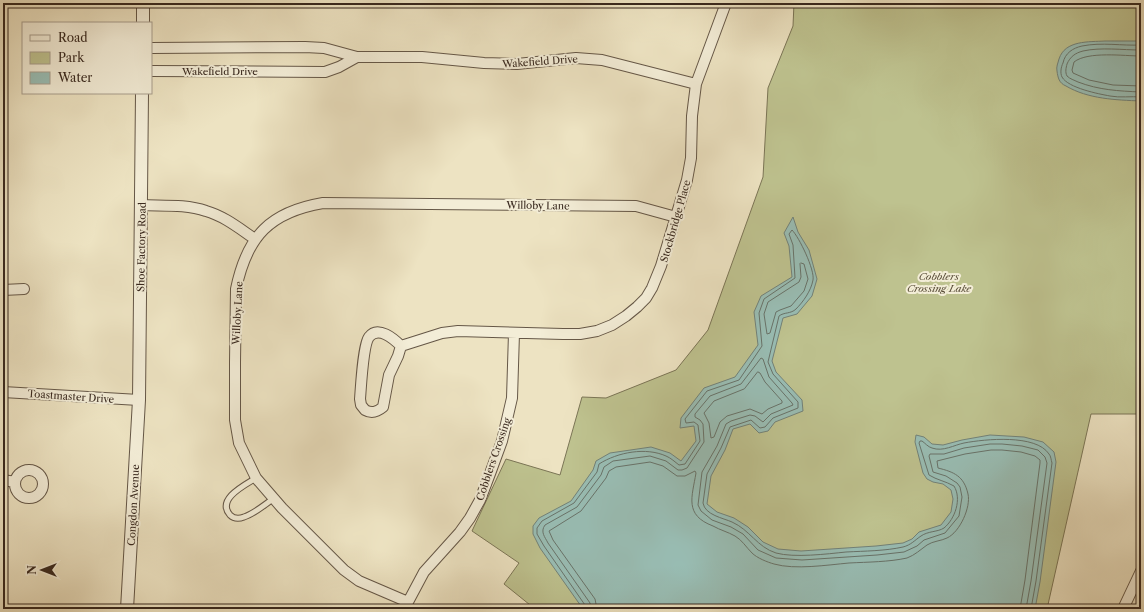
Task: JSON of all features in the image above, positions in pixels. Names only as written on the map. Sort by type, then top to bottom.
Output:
[{"type":"street","points":[[143,3],[143,22]]},
{"type":"street","name":"Stockbridge Place","points":[[401,346],[442,333],[458,331],[580,334],[597,331],[626,316],[646,298],[662,266],[687,180],[691,158],[692,116],[696,84],[726,3]]},
{"type":"street","name":"Wakefield Drive","points":[[152,48],[305,47],[331,49],[357,56],[422,57],[501,64],[531,63],[576,58],[602,60],[696,84]]},
{"type":"street","name":"Wakefield Drive","points":[[152,71],[325,72],[339,67],[357,56]]},
{"type":"street","name":"Shoe Factory Road","points":[[138,400],[142,94]]},
{"type":"street","name":"Willoby Lane","points":[[407,605],[359,581],[344,570],[273,499],[256,478],[239,443],[235,420],[236,289],[245,257],[255,239],[269,224],[281,216],[293,210],[324,203],[624,206],[648,208],[676,217]]},
{"type":"street","points":[[141,205],[198,208],[220,217],[255,239]]},
{"type":"street","points":[[3,290],[24,289]]},
{"type":"street","points":[[382,333],[395,340],[401,346],[398,356],[388,375],[383,407],[379,411],[374,412],[365,410],[361,405],[360,399],[367,340],[373,334],[382,333]]},
{"type":"street","name":"Cobblers Crossing","points":[[407,605],[424,572],[460,532],[480,500],[502,441],[512,398],[514,333]]},
{"type":"street","name":"Toastmaster Drive","points":[[3,392],[138,400]]},
{"type":"street","name":"Congdon Avenue","points":[[127,609],[138,400]]},
{"type":"street","points":[[3,480],[14,482]]},
{"type":"street","points":[[1123,609],[1141,571]]},
{"type":"lane","points":[[256,478],[230,497],[226,502],[229,513],[235,518],[243,518],[273,499]]},
{"type":"green space","name":"Cobblers Crossing Lake","points":[[794,3],[1141,3],[1141,414],[1091,414],[1047,609],[535,609],[504,584],[519,563],[472,531],[506,459],[560,475],[582,397],[606,398],[676,370],[708,330],[763,177],[768,88],[793,26]]},
{"type":"water","points":[[1141,41],[1141,101],[1112,99],[1083,94],[1064,85],[1059,80],[1057,65],[1066,48],[1078,43]]},
{"type":"water","points":[[793,217],[798,232],[809,250],[817,279],[812,296],[797,314],[783,318],[772,361],[776,372],[802,400],[803,411],[775,422],[768,431],[759,433],[750,424],[733,429],[725,450],[711,476],[707,504],[717,512],[734,518],[748,527],[763,542],[778,549],[801,551],[903,543],[912,539],[919,532],[941,525],[951,512],[953,499],[951,490],[943,484],[927,479],[923,473],[915,442],[916,435],[924,437],[932,444],[943,445],[990,435],[1024,437],[1043,442],[1054,452],[1056,462],[1035,609],[583,609],[540,548],[533,534],[533,526],[539,518],[571,501],[593,470],[596,461],[610,453],[651,447],[670,453],[681,461],[696,441],[694,426],[680,428],[681,418],[704,388],[735,377],[758,345],[754,312],[761,296],[792,277],[789,246],[784,233]]}]
